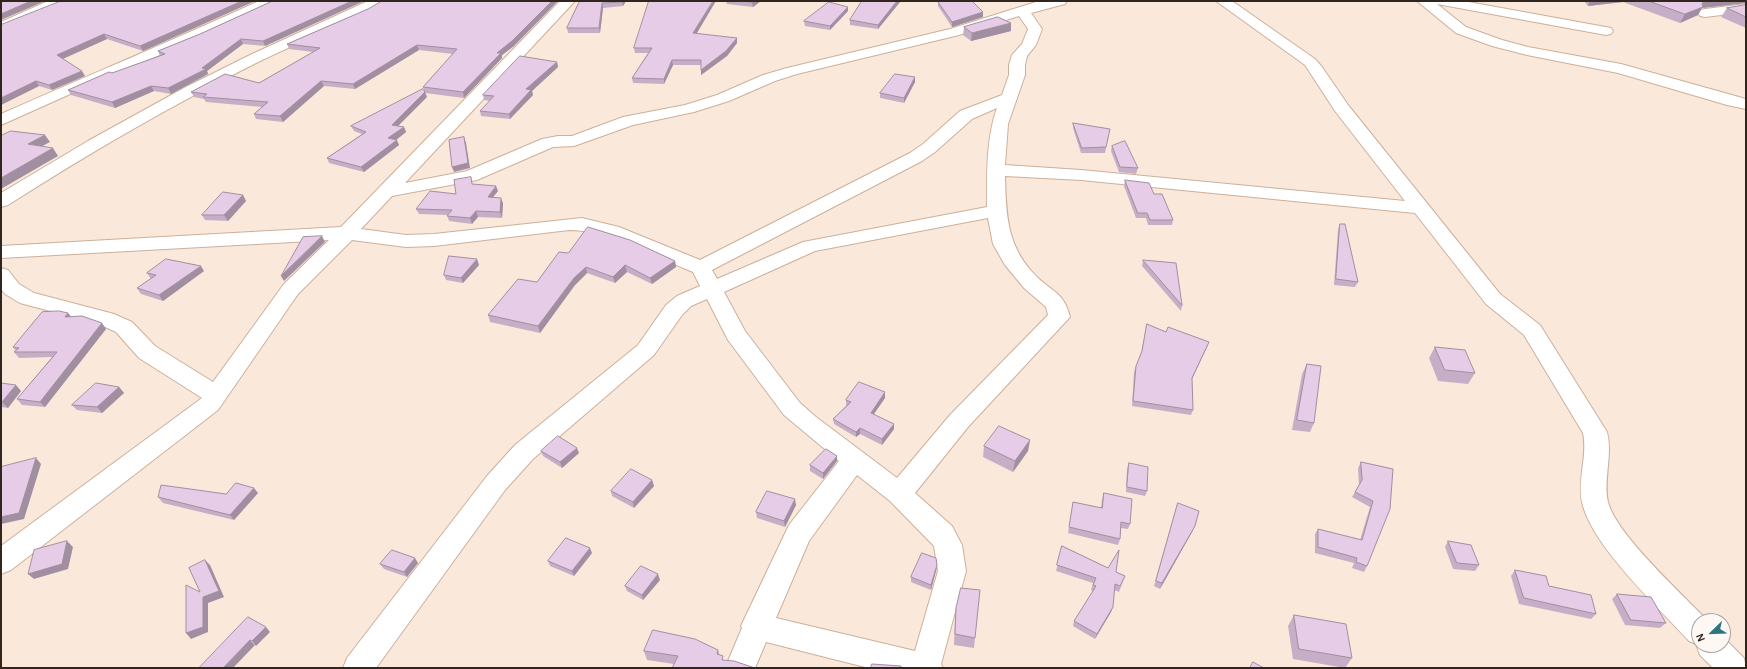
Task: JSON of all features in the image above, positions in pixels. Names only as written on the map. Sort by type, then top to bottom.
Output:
[{"type":"street","points":[[1,27],[59,1]]},
{"type":"street","points":[[1,120],[130,62],[197,35],[270,1]]},
{"type":"street","points":[[1,201],[96,142],[197,87],[256,57],[379,1]]},
{"type":"street","points":[[1,562],[210,404],[291,289],[347,233],[568,1]]},
{"type":"street","points":[[386,192],[471,176],[486,171],[548,143],[558,141],[574,141],[629,121],[688,109],[723,98],[769,78],[792,71],[954,32],[1022,10],[1060,1]]},
{"type":"street","points":[[1223,1],[1310,62],[1341,108],[1419,208],[1493,299],[1532,330],[1598,440],[1593,487],[1597,510],[1610,533],[1631,559],[1691,623]]},
{"type":"street","points":[[1424,1],[1461,30],[1497,43],[1527,51],[1621,69],[1732,102],[1746,104]]},
{"type":"street","points":[[1440,1],[1606,31]]},
{"type":"street","points":[[1740,1],[1746,4]]},
{"type":"street","points":[[1705,14],[1746,8]]},
{"type":"street","points":[[899,494],[959,421],[1059,317],[1056,304],[1031,283],[1015,266],[1003,244],[996,211],[996,170],[1000,124],[1008,98],[1018,74],[1017,65],[1020,55],[1029,45],[1035,29],[1022,10]]},
{"type":"street","points":[[358,668],[496,483],[520,457],[646,350],[674,310],[707,279],[916,157],[929,148],[966,115],[1008,98]]},
{"type":"street","points":[[996,170],[1081,175],[1419,208]]},
{"type":"street","points":[[707,279],[810,246],[996,211]]},
{"type":"street","points":[[1,252],[347,233],[406,241],[434,240],[570,224],[582,224],[612,231],[707,279],[736,335],[792,409],[807,423],[899,494],[942,534],[948,545],[952,571],[925,668]]},
{"type":"street","points":[[1,276],[12,289],[27,298],[106,319],[124,328],[147,352],[217,396]]},
{"type":"street","points":[[740,668],[756,626],[799,533],[855,459]]},
{"type":"street","points":[[756,626],[928,668]]},
{"type":"street","points":[[1719,653],[1733,668]]},
{"type":"building","points":[[1,1],[31,1],[1,14]]},
{"type":"building","points":[[61,1],[242,1],[140,46],[104,34],[57,55],[82,71],[49,85],[36,81],[1,98],[1,25]]},
{"type":"building","points":[[273,1],[352,1],[263,41],[241,39],[202,68],[206,69],[168,88],[151,86],[112,102],[68,90],[109,72],[112,73],[165,54],[158,51]]},
{"type":"building","points":[[382,1],[552,1],[512,41],[497,53],[501,53],[463,92],[423,87],[457,49],[417,45],[353,84],[321,81],[280,116],[254,114],[268,102],[203,97],[207,94],[191,92],[225,74],[259,83],[320,48],[287,44],[368,9]]},
{"type":"building","points":[[580,1],[623,1],[602,3],[599,28],[567,28]]},
{"type":"building","points":[[649,1],[713,1],[693,33],[737,38],[726,51],[701,70],[701,60],[672,60],[664,79],[632,78],[652,48],[634,48]]},
{"type":"building","points":[[862,1],[897,1],[878,25],[850,20]]},
{"type":"building","points":[[972,1],[983,12],[952,22],[938,2]]},
{"type":"building","points":[[1649,1],[1704,1],[1702,4],[1703,7],[1685,14]]},
{"type":"building","points":[[829,2],[848,7],[830,26],[804,21]]},
{"type":"building","points":[[1746,5],[1746,17],[1727,8]]},
{"type":"building","points":[[998,17],[1011,23],[972,33],[964,27]]},
{"type":"building","points":[[520,56],[557,62],[526,89],[531,90],[509,114],[480,111],[494,96],[483,95]]},
{"type":"building","points":[[895,74],[915,77],[904,98],[880,93]]},
{"type":"building","points":[[423,89],[425,92],[392,125],[404,127],[388,138],[397,140],[361,167],[327,158],[366,132],[351,126]]},
{"type":"building","points":[[1073,123],[1110,129],[1106,147],[1082,148]]},
{"type":"building","points":[[11,131],[45,135],[28,144],[53,148],[1,178],[1,136]]},
{"type":"building","points":[[464,137],[468,163],[452,167],[449,140]]},
{"type":"building","points":[[1125,141],[1138,168],[1120,167],[1112,146]]},
{"type":"building","points":[[471,177],[472,184],[496,186],[488,197],[501,198],[500,212],[476,211],[470,218],[447,216],[452,210],[416,209],[430,191],[456,194],[454,180]]},
{"type":"building","points":[[1125,180],[1149,183],[1154,194],[1162,194],[1173,220],[1150,220],[1147,213],[1138,213]]},
{"type":"building","points":[[223,192],[243,195],[224,215],[202,215]]},
{"type":"building","points":[[1340,224],[1345,224],[1358,282],[1336,279]]},
{"type":"building","points":[[588,227],[630,240],[675,261],[650,278],[625,265],[613,277],[586,267],[574,278],[538,326],[488,315],[518,279],[537,282],[559,252],[568,253]]},
{"type":"building","points":[[322,236],[281,276],[303,237]]},
{"type":"building","points":[[449,256],[477,259],[461,278],[444,275]]},
{"type":"building","points":[[166,259],[201,266],[159,295],[137,288],[156,275],[147,273]]},
{"type":"building","points":[[1143,260],[1176,263],[1182,305]]},
{"type":"building","points":[[59,311],[68,313],[65,317],[82,316],[102,323],[40,402],[17,399],[57,352],[14,352],[19,348],[13,347],[42,312]]},
{"type":"building","points":[[1147,324],[1166,332],[1168,327],[1209,342],[1192,378],[1193,410],[1133,401],[1136,366],[1142,351]]},
{"type":"building","points":[[1435,347],[1465,350],[1475,373],[1445,370]]},
{"type":"building","points":[[1307,364],[1321,366],[1314,423],[1297,420]]},
{"type":"building","points":[[859,382],[885,392],[871,413],[894,424],[882,439],[860,428],[856,432],[833,419],[851,402],[846,400]]},
{"type":"building","points":[[1,383],[16,385],[2,402],[1,402]]},
{"type":"building","points":[[96,383],[119,387],[97,407],[72,405]]},
{"type":"building","points":[[999,426],[1030,440],[1015,461],[984,446]]},
{"type":"building","points":[[558,436],[577,448],[560,462],[541,451]]},
{"type":"building","points":[[826,449],[837,456],[823,473],[810,465]]},
{"type":"building","points":[[36,458],[19,513],[1,517],[1,467]]},
{"type":"building","points":[[1361,462],[1393,469],[1390,509],[1367,566],[1356,562],[1357,558],[1318,547],[1318,529],[1362,540],[1373,501],[1355,492],[1362,480]]},
{"type":"building","points":[[1129,463],[1148,467],[1147,491],[1127,487]]},
{"type":"building","points":[[631,469],[652,480],[633,502],[611,491]]},
{"type":"building","points":[[236,483],[254,488],[230,515],[158,497],[161,485],[226,494]]},
{"type":"building","points":[[767,491],[795,499],[784,521],[756,512]]},
{"type":"building","points":[[1104,493],[1132,499],[1130,524],[1121,522],[1120,539],[1069,527],[1073,502],[1102,508]]},
{"type":"building","points":[[1178,503],[1199,511],[1195,526],[1162,583],[1156,581]]},
{"type":"building","points":[[566,538],[590,548],[572,571],[548,561]]},
{"type":"building","points":[[67,541],[62,564],[28,574],[34,550]]},
{"type":"building","points":[[1448,541],[1471,545],[1479,565],[1457,563]]},
{"type":"building","points":[[1062,546],[1108,568],[1119,550],[1116,572],[1125,576],[1120,586],[1115,584],[1113,607],[1097,634],[1074,621],[1096,586],[1093,585],[1096,578],[1057,565]]},
{"type":"building","points":[[392,550],[415,558],[404,572],[380,564]]},
{"type":"building","points":[[922,553],[936,558],[937,565],[931,585],[911,577]]},
{"type":"building","points":[[205,560],[219,591],[203,597],[203,627],[186,633],[186,585],[200,592],[189,568]]},
{"type":"building","points":[[641,566],[658,574],[642,595],[625,586]]},
{"type":"building","points":[[1515,570],[1546,576],[1549,586],[1591,595],[1596,614],[1524,598]]},
{"type":"building","points":[[961,588],[980,590],[975,638],[955,634],[956,608]]},
{"type":"building","points":[[1617,594],[1651,597],[1666,623],[1631,620]]},
{"type":"building","points":[[1294,615],[1346,624],[1352,658],[1299,649]]},
{"type":"building","points":[[248,617],[266,627],[252,641],[250,640],[223,668],[199,668]]},
{"type":"building","points":[[653,630],[695,639],[718,650],[717,654],[723,656],[722,660],[734,661],[755,668],[672,668],[678,656],[644,651]]},
{"type":"building","points":[[1253,662],[1264,668],[1250,668]]},
{"type":"building","points":[[872,664],[901,666],[901,668],[871,668]]}]
